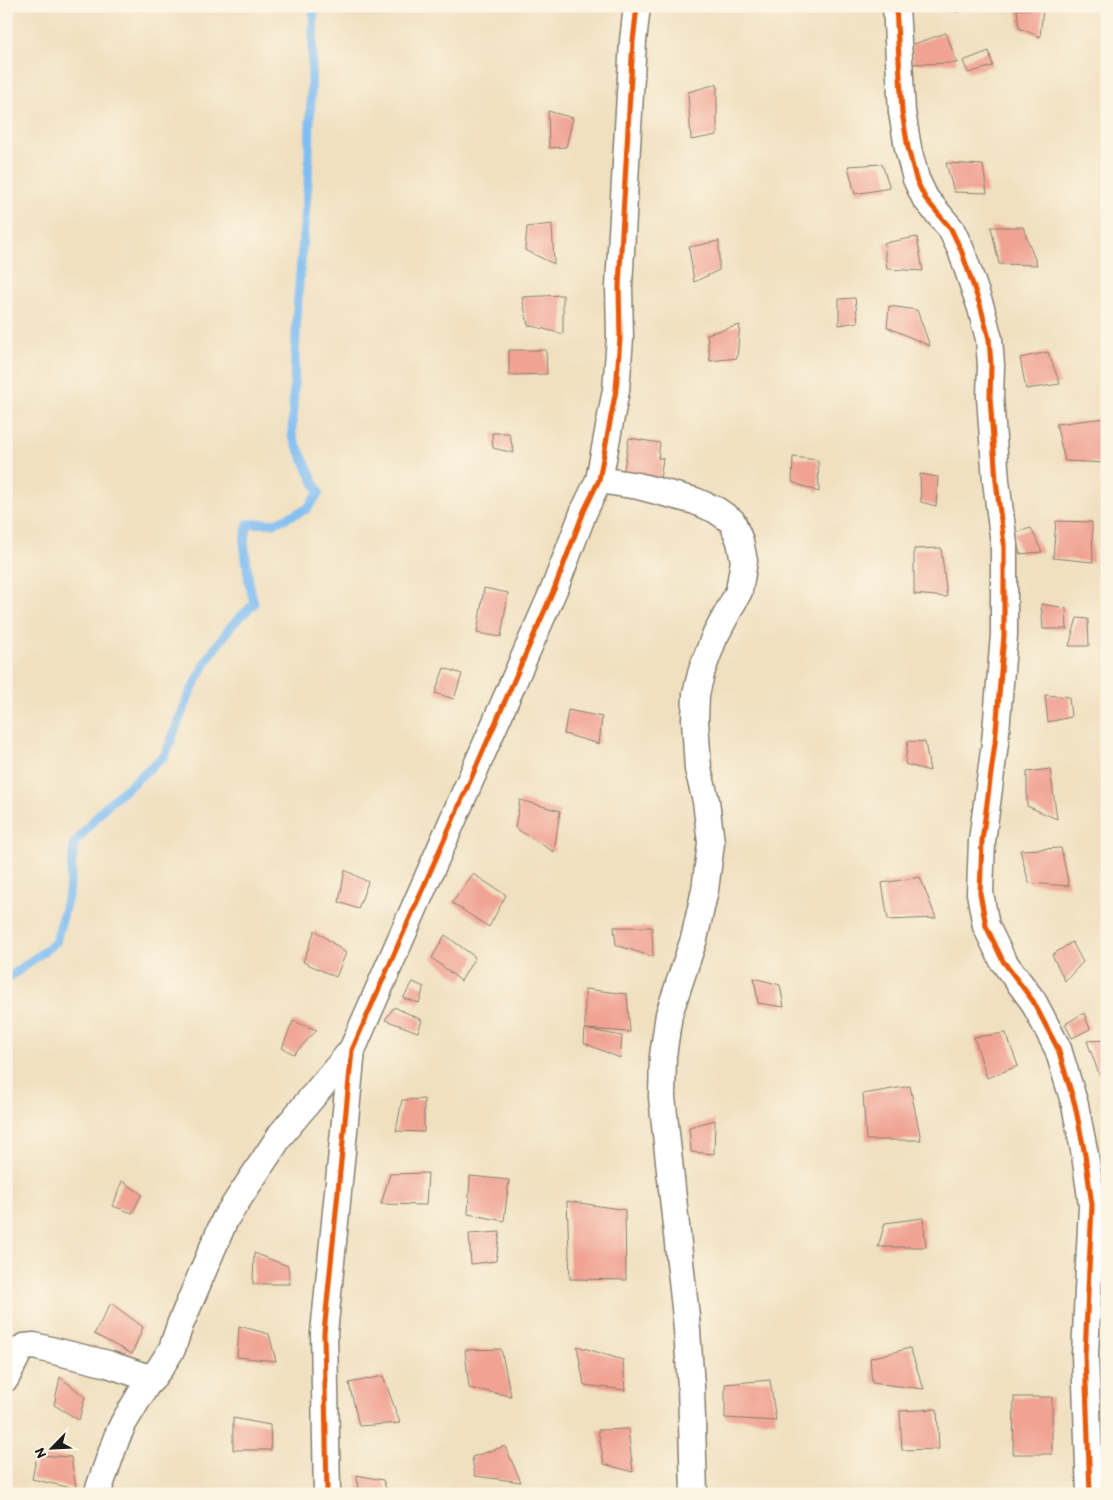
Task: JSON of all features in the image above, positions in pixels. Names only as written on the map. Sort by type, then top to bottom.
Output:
[{"type":"street","points":[[97,1494],[116,1437],[135,1403],[172,1349],[186,1309],[224,1219],[282,1133],[352,1050],[555,588],[584,511],[598,480],[616,390],[620,338],[619,286],[633,41],[638,6]]},
{"type":"street","points":[[896,6],[902,112],[916,179],[925,198],[951,229],[961,250],[981,308],[989,339],[994,462],[1004,544],[1004,635],[995,743],[982,841],[980,893],[986,926],[1003,961],[1033,1002],[1058,1049],[1075,1105],[1086,1155],[1092,1205],[1085,1355],[1090,1494]]},
{"type":"street","points":[[598,480],[647,488],[695,501],[716,510],[732,521],[740,541],[744,561],[739,591],[714,638],[702,670],[696,694],[695,720],[698,769],[706,801],[710,843],[705,890],[694,939],[669,1014],[663,1056],[662,1097],[686,1317],[691,1386],[694,1494]]},
{"type":"street","points":[[327,1494],[324,1334],[352,1050]]},
{"type":"street","points":[[6,1378],[19,1352],[24,1347],[34,1346],[108,1364],[152,1379]]},
{"type":"building","points":[[958,6],[958,12],[923,7]]},
{"type":"building","points":[[1017,9],[1043,9],[1040,37],[1019,28]]},
{"type":"building","points":[[946,33],[957,63],[913,64],[911,45]]},
{"type":"building","points":[[989,51],[993,66],[968,73],[963,61]]},
{"type":"building","points":[[717,84],[717,135],[691,140],[688,92]]},
{"type":"building","points":[[548,111],[573,118],[566,147],[549,148]]},
{"type":"building","points":[[946,163],[983,165],[987,193],[954,192]]},
{"type":"building","points":[[882,164],[890,188],[855,194],[848,166]]},
{"type":"building","points":[[552,224],[554,264],[525,250],[527,227]]},
{"type":"building","points":[[991,227],[1023,227],[1037,265],[999,264]]},
{"type":"building","points":[[917,237],[923,271],[887,269],[884,243]]},
{"type":"building","points":[[719,241],[719,270],[694,282],[689,247]]},
{"type":"building","points":[[563,295],[563,334],[528,325],[522,297]]},
{"type":"building","points":[[855,298],[858,322],[839,325],[839,299]]},
{"type":"building","points":[[889,306],[917,310],[930,346],[887,327]]},
{"type":"building","points":[[740,325],[737,358],[710,361],[707,334]]},
{"type":"building","points":[[509,350],[546,350],[547,374],[509,375]]},
{"type":"building","points":[[1048,352],[1060,384],[1026,389],[1020,358]]},
{"type":"building","points":[[1105,418],[1107,426],[1107,463],[1065,461],[1056,424]]},
{"type":"building","points":[[492,433],[509,433],[514,453],[493,448]]},
{"type":"building","points":[[629,438],[660,443],[658,458],[663,458],[660,480],[623,475]]},
{"type":"building","points":[[793,457],[818,460],[819,492],[792,482]]},
{"type":"building","points":[[920,474],[938,477],[936,506],[921,502]]},
{"type":"building","points":[[1056,521],[1092,522],[1093,562],[1053,558]]},
{"type":"building","points":[[1031,528],[1042,552],[1020,554],[1014,533]]},
{"type":"building","points":[[941,548],[947,597],[914,594],[914,549]]},
{"type":"building","points":[[484,588],[508,593],[501,637],[477,633]]},
{"type":"building","points":[[1041,604],[1066,608],[1067,629],[1043,629]]},
{"type":"building","points":[[1077,618],[1088,619],[1089,646],[1069,646]]},
{"type":"building","points":[[444,668],[462,674],[454,699],[435,693]]},
{"type":"building","points":[[1045,695],[1069,697],[1071,717],[1048,722]]},
{"type":"building","points":[[568,710],[602,717],[599,744],[564,734]]},
{"type":"building","points":[[908,741],[925,742],[930,771],[905,764]]},
{"type":"building","points":[[1050,769],[1057,819],[1027,806],[1027,772]]},
{"type":"building","points":[[520,800],[560,811],[554,852],[515,828]]},
{"type":"building","points":[[1061,848],[1069,886],[1029,883],[1020,850]]},
{"type":"building","points":[[345,870],[368,882],[358,909],[339,902]]},
{"type":"building","points":[[473,874],[506,895],[489,927],[452,903]]},
{"type":"building","points":[[920,877],[936,918],[888,920],[882,883]]},
{"type":"building","points":[[614,927],[652,927],[653,957],[616,945]]},
{"type":"building","points":[[315,930],[346,953],[336,977],[303,962]]},
{"type":"building","points":[[445,935],[475,957],[461,981],[432,958]]},
{"type":"building","points":[[1072,942],[1083,962],[1065,981],[1052,955]]},
{"type":"building","points":[[754,978],[780,985],[784,1007],[758,1003]]},
{"type":"building","points":[[413,982],[424,987],[419,1003],[403,998]]},
{"type":"building","points":[[585,989],[627,994],[630,1032],[585,1029]]},
{"type":"building","points":[[394,1007],[422,1020],[418,1032],[385,1020]]},
{"type":"building","points":[[1084,1013],[1090,1029],[1072,1038],[1065,1024]]},
{"type":"building","points":[[293,1021],[317,1030],[294,1054],[282,1048]]},
{"type":"building","points":[[585,1029],[622,1036],[620,1058],[584,1043]]},
{"type":"building","points":[[1006,1033],[1018,1066],[987,1078],[974,1037]]},
{"type":"building","points":[[1107,1040],[1107,1071],[1099,1074],[1087,1041]]},
{"type":"building","points":[[910,1086],[921,1140],[866,1140],[863,1094]]},
{"type":"building","points":[[424,1099],[424,1132],[396,1131],[402,1100]]},
{"type":"building","points":[[715,1120],[714,1154],[691,1152],[689,1127]]},
{"type":"building","points":[[428,1173],[426,1205],[381,1204],[390,1174]]},
{"type":"building","points":[[470,1176],[509,1180],[504,1221],[468,1214]]},
{"type":"building","points":[[122,1181],[142,1194],[132,1213],[113,1206]]},
{"type":"building","points":[[567,1201],[625,1210],[626,1280],[570,1279]]},
{"type":"building","points":[[923,1218],[926,1247],[878,1247],[885,1223]]},
{"type":"building","points":[[500,1232],[496,1261],[471,1264],[469,1234]]},
{"type":"building","points":[[254,1253],[288,1266],[290,1284],[253,1284]]},
{"type":"building","points":[[111,1303],[143,1327],[132,1354],[94,1334]]},
{"type":"building","points":[[239,1326],[269,1334],[276,1361],[237,1357]]},
{"type":"building","points":[[577,1346],[623,1360],[625,1390],[584,1385]]},
{"type":"building","points":[[910,1348],[924,1389],[872,1383],[870,1358]]},
{"type":"building","points":[[501,1349],[511,1396],[469,1388],[465,1350]]},
{"type":"building","points":[[383,1376],[400,1423],[359,1426],[349,1383]]},
{"type":"building","points":[[60,1377],[85,1397],[79,1420],[54,1405]]},
{"type":"building","points":[[770,1380],[776,1421],[725,1418],[725,1384]]},
{"type":"building","points":[[1014,1397],[1052,1397],[1052,1454],[1013,1454]]},
{"type":"building","points":[[937,1409],[939,1449],[902,1450],[900,1411]]},
{"type":"building","points":[[233,1418],[270,1425],[271,1450],[233,1450]]},
{"type":"building","points":[[628,1429],[633,1472],[604,1464],[598,1430]]},
{"type":"building","points":[[505,1446],[521,1482],[475,1476],[472,1457]]},
{"type":"building","points":[[37,1455],[71,1457],[76,1489],[32,1479]]},
{"type":"building","points":[[357,1475],[383,1480],[388,1494],[358,1494]]},
{"type":"waterway","points":[[6,980],[56,942],[69,892],[74,844],[105,807],[165,755],[189,695],[210,655],[231,626],[254,604],[244,542],[248,524],[275,523],[307,509],[319,493],[292,435],[297,308],[308,182],[314,6]]},
{"type":"cycle path","points":[[327,1494],[324,1333],[352,1050],[555,587],[584,511],[599,480],[616,390],[620,338],[619,286],[633,41],[637,6]]},
{"type":"cycle path","points":[[896,6],[902,112],[916,179],[925,198],[951,229],[961,250],[981,308],[989,339],[991,365],[990,397],[996,481],[1004,544],[1004,635],[995,743],[982,841],[980,893],[986,926],[1003,961],[1033,1001],[1058,1049],[1075,1105],[1085,1155],[1092,1205],[1085,1355],[1090,1494]]}]
